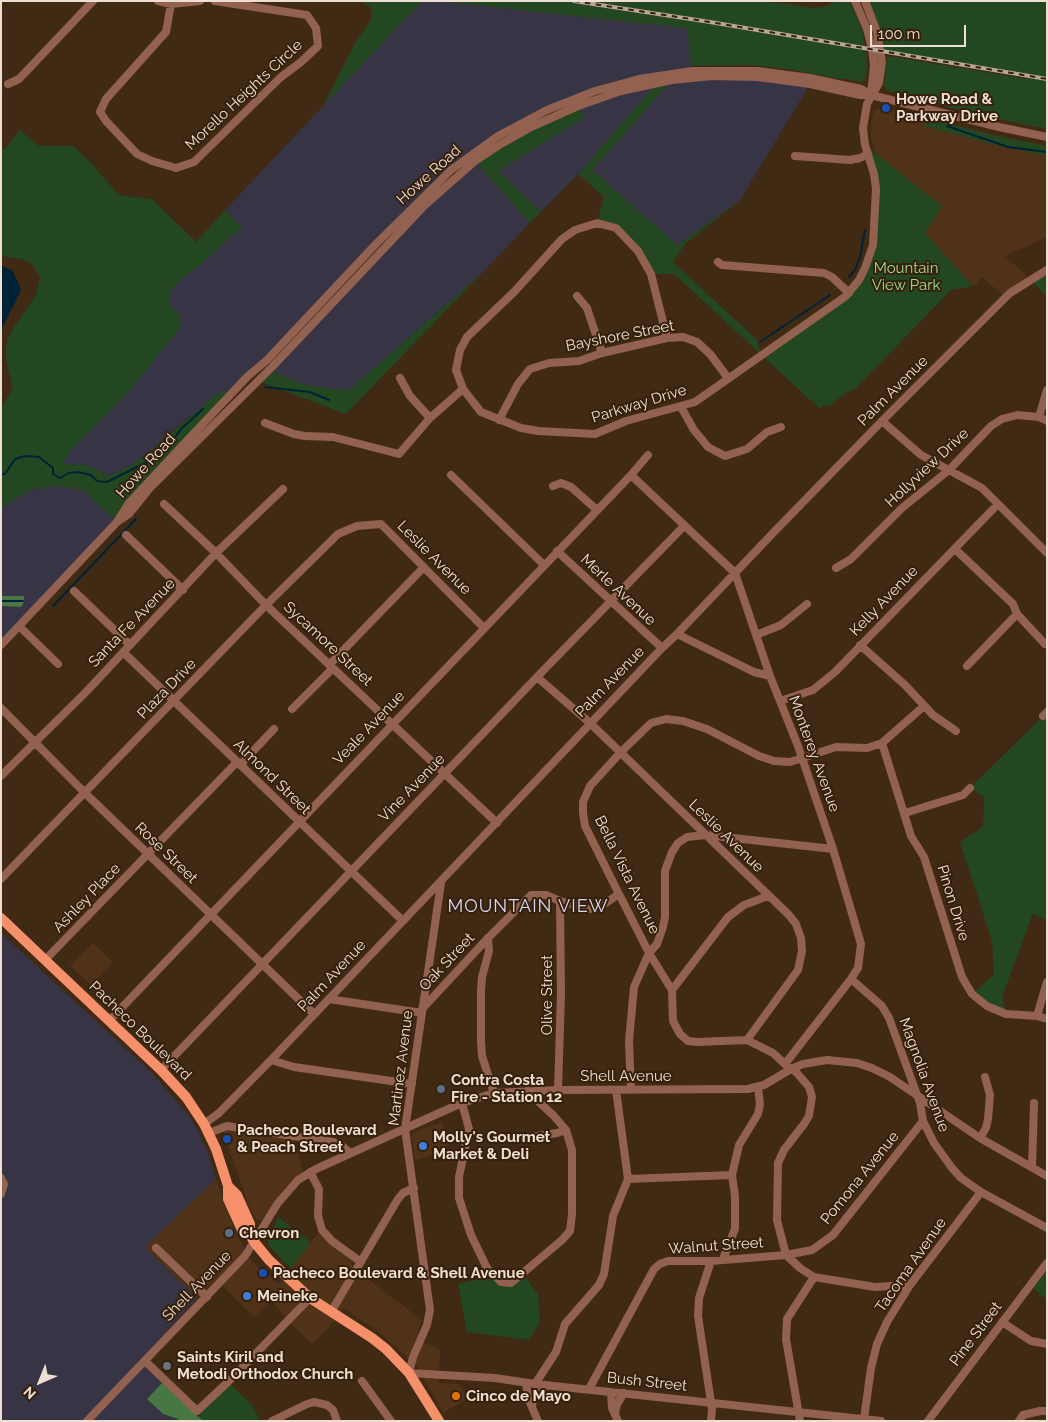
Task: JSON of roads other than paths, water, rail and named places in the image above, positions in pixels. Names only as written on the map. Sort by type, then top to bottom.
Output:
[{"type":"main road","name":"Pacheco Boulevard","points":[[1,918],[161,1070],[186,1097],[207,1128],[228,1186],[228,1199],[242,1230],[272,1263],[310,1298],[372,1338],[386,1350],[409,1373],[439,1421]]},
{"type":"street","points":[[8,84],[19,79],[93,1]]},
{"type":"street","points":[[158,1],[171,4],[200,1]]},
{"type":"street","name":"Morello Heights Circle","points":[[171,4],[166,32],[106,99],[100,112],[137,154],[152,161],[176,168],[194,162],[281,77],[318,46],[316,28],[307,15],[215,1]]},
{"type":"street","points":[[855,1],[867,29],[872,49],[874,65],[871,95]]},
{"type":"street","points":[[865,1],[872,17],[881,51],[879,83],[871,95]]},
{"type":"street","name":"Howe Road","points":[[1,645],[117,522],[129,514],[150,488],[273,366],[440,190],[475,161],[516,135],[578,106],[621,91],[672,80],[712,76],[758,77],[810,84],[860,95],[871,95],[999,127],[1047,136]]},
{"type":"street","name":"Parkway Drive","points":[[667,338],[664,318],[651,274],[638,250],[616,228],[597,223],[576,230],[562,240],[514,292],[467,337],[460,350],[456,370],[463,389],[481,412],[499,420],[538,432],[595,434],[626,421],[681,408],[695,402],[831,309],[849,293],[865,268],[873,245],[876,189],[863,128],[867,104],[871,95]]},
{"type":"street","points":[[795,156],[850,160],[868,154]]},
{"type":"street","points":[[718,262],[722,265],[824,272],[849,293]]},
{"type":"street","name":"Palm Avenue","points":[[207,1128],[590,723],[882,421],[1010,293],[1047,270]]},
{"type":"street","points":[[577,296],[587,308],[602,352]]},
{"type":"street","name":"Bayshore Street","points":[[499,420],[518,384],[530,369],[549,363],[580,361],[602,352],[667,338],[683,337],[698,342],[710,354],[728,378]]},
{"type":"street","points":[[400,378],[410,396],[430,418]]},
{"type":"street","points":[[266,423],[294,434],[333,437],[399,454],[430,418],[463,389]]},
{"type":"street","points":[[1043,419],[1047,390]]},
{"type":"street","points":[[681,408],[694,430],[708,447],[725,456],[746,449],[767,432],[781,427]]},
{"type":"street","name":"Hollyview Drive","points":[[836,568],[852,560],[902,508],[949,470],[991,426],[1002,419],[1017,415],[1043,419]]},
{"type":"street","points":[[882,421],[921,455],[982,488],[1047,553]]},
{"type":"street","name":"Veale Avenue","points":[[109,1021],[648,455]]},
{"type":"street","points":[[451,475],[544,565]]},
{"type":"street","name":"Monterey Avenue","points":[[631,475],[735,572],[770,676],[833,849],[861,944],[858,968],[788,1066]]},
{"type":"street","points":[[553,486],[562,483],[570,486],[597,510]]},
{"type":"street","name":"Santa Fe Avenue","points":[[1,776],[86,692],[216,553],[283,489]]},
{"type":"street","name":"Sycamore Street","points":[[164,504],[216,553],[266,605],[497,823]]},
{"type":"street","name":"Kelly Avenue","points":[[780,701],[813,690],[835,672],[998,504]]},
{"type":"street","name":"Leslie Avenue","points":[[358,526],[381,524],[484,628]]},
{"type":"street","name":"Plaza Drive","points":[[1,879],[266,605],[338,534],[358,526]]},
{"type":"street","name":"Vine Avenue","points":[[161,1070],[684,526]]},
{"type":"street","points":[[126,536],[183,590]]},
{"type":"street","points":[[955,549],[1013,604],[1017,614],[1045,644]]},
{"type":"street","name":"Merle Avenue","points":[[557,551],[662,648]]},
{"type":"street","points":[[292,709],[424,567]]},
{"type":"street","points":[[74,591],[130,645]]},
{"type":"street","points":[[756,635],[781,626],[807,604]]},
{"type":"street","points":[[967,666],[1017,614]]},
{"type":"street","points":[[19,626],[58,664]]},
{"type":"street","points":[[678,634],[754,672],[770,676]]},
{"type":"street","points":[[860,645],[905,685],[933,715],[956,731]]},
{"type":"street","name":"Almond Street","points":[[123,652],[403,921]]},
{"type":"street","name":"Leslie Avenue","points":[[537,677],[590,723],[796,924],[802,938],[802,959],[798,970],[747,1040]]},
{"type":"street","points":[[882,743],[924,706]]},
{"type":"street","name":"Rose Street","points":[[1,708],[314,1014]]},
{"type":"street","name":"Bella Vista Avenue","points":[[672,990],[649,953],[585,826],[583,802],[590,786],[651,723],[674,719],[707,729],[751,752],[774,761],[790,762],[801,760],[836,747],[858,749],[882,743]]},
{"type":"street","name":"Ashley Place","points":[[45,960],[238,763],[274,729]]},
{"type":"street","name":"Pinon Drive","points":[[882,743],[911,836],[924,856],[962,977],[972,994],[987,1006],[1006,1014],[1037,1016],[1047,1019]]},
{"type":"street","points":[[905,813],[963,795],[970,788]]},
{"type":"street","points":[[631,1090],[630,1041],[634,987],[649,953],[657,944],[663,927],[666,917],[665,871],[672,852],[678,844],[687,838],[706,835],[833,849]]},
{"type":"street","name":"Martinez Avenue","points":[[409,1373],[413,1357],[428,1324],[430,1310],[405,1129],[440,883]]},
{"type":"street","name":"Oak Street","points":[[329,999],[422,1011],[488,938],[531,895],[546,895],[589,910],[600,907],[619,894]]},
{"type":"street","points":[[768,896],[735,910],[672,990],[673,1021],[677,1030],[684,1038],[697,1042],[747,1040],[768,1049],[796,1072],[809,1088],[812,1097],[809,1116],[784,1150],[778,1163],[776,1220],[786,1255]]},
{"type":"street","name":"Olive Street","points":[[558,1090],[562,995],[560,901]]},
{"type":"street","points":[[488,938],[489,951],[482,977],[481,991],[481,1042],[484,1063],[494,1093]]},
{"type":"street","name":"Magnolia Avenue","points":[[851,979],[882,1006],[889,1018],[918,1097],[923,1121],[934,1143],[952,1168],[961,1178],[981,1192],[1047,1228]]},
{"type":"street","points":[[1037,1016],[1047,982]]},
{"type":"street","points":[[271,1060],[294,1067],[412,1084]]},
{"type":"street","name":"Shell Avenue","points":[[87,1421],[246,1256],[252,1239],[298,1180],[310,1172],[350,1153],[462,1103],[494,1093],[558,1090],[748,1089],[758,1087],[788,1066],[828,1060],[857,1064],[872,1068],[890,1077],[980,1138],[1047,1176]]},
{"type":"street","points":[[980,1138],[988,1119],[990,1095],[985,1077]]},
{"type":"street","points":[[723,1259],[735,1229],[735,1196],[732,1175],[739,1145],[758,1114],[760,1104],[758,1087]]},
{"type":"street","points":[[535,1384],[556,1352],[565,1324],[599,1285],[604,1274],[613,1216],[628,1179],[616,1090]]},
{"type":"street","points":[[462,1103],[469,1129],[459,1177],[459,1198],[471,1236],[486,1268],[501,1282],[511,1283],[570,1231],[572,1214],[572,1150],[566,1130],[527,1091]]},
{"type":"street","points":[[1032,1167],[1034,1103]]},
{"type":"street","name":"Pomona Avenue","points":[[786,1255],[812,1250],[833,1235],[923,1121]]},
{"type":"street","points":[[207,1128],[227,1126],[333,1142],[342,1146],[350,1153]]},
{"type":"street","points":[[525,1138],[566,1130]]},
{"type":"street","points":[[310,1172],[319,1190],[318,1216],[322,1230],[332,1241],[361,1262]]},
{"type":"street","points":[[628,1179],[732,1175]]},
{"type":"street","points":[[1,1194],[3,1181]]},
{"type":"street","points":[[331,1312],[398,1199],[403,1193],[414,1188]]},
{"type":"street","name":"Tacoma Avenue","points":[[864,1419],[871,1368],[886,1322],[910,1285],[981,1192]]},
{"type":"street","points":[[156,1248],[207,1296]]},
{"type":"street","name":"Walnut Street","points":[[589,1389],[654,1269],[668,1261],[711,1261],[786,1255],[800,1268],[814,1277],[875,1286],[910,1285]]},
{"type":"street","points":[[711,1261],[699,1298],[698,1316],[711,1402],[711,1421]]},
{"type":"street","name":"Pine Street","points":[[928,1421],[1047,1263]]},
{"type":"street","points":[[800,1417],[786,1339],[787,1320],[814,1277]]},
{"type":"street","points":[[145,1361],[197,1411],[310,1298]]},
{"type":"street","points":[[1002,1322],[1031,1341],[1047,1344]]},
{"type":"street","name":"Bush Street","points":[[409,1373],[495,1378],[526,1383],[711,1402],[800,1417],[881,1421]]},
{"type":"street","points":[[362,1381],[391,1421]]},
{"type":"street","points":[[526,1383],[528,1398],[538,1421]]},
{"type":"street","points":[[533,1409],[533,1399],[546,1385]]},
{"type":"street","points":[[611,1392],[612,1408],[616,1417]]},
{"type":"street","points":[[616,1417],[617,1404],[624,1393]]},
{"type":"street","points":[[272,1421],[314,1402],[327,1405],[332,1410],[337,1421]]},
{"type":"street","points":[[1019,1421],[1023,1415],[1040,1411],[1047,1412]]},
{"type":"water","points":[[1,265],[13,271],[21,290],[1,331]]},
{"type":"waterway","points":[[947,126],[1008,147],[1047,152]]},
{"type":"waterway","points":[[849,277],[855,270],[860,257],[865,230]]},
{"type":"waterway","points":[[760,342],[830,295]]},
{"type":"waterway","points":[[265,387],[310,392],[329,400]]},
{"type":"waterway","points":[[1,474],[5,474],[15,459],[25,456],[39,457],[53,468],[53,474],[60,478],[69,473],[78,472],[91,475],[97,481],[107,482],[153,459],[203,409]]},
{"type":"waterway","points":[[53,606],[136,519]]},
{"type":"waterway","points":[[1,601],[23,601]]},
{"type":"railway","points":[[574,1],[1047,79]]},
{"type":"place","name":"Howe Road & Parkway Drive","points":[[886,108]]},
{"type":"place","name":"Contra Costa Fire - Station 12","points":[[441,1089]]},
{"type":"place","name":"Pacheco Boulevard & Peach Street","points":[[227,1139]]},
{"type":"place","name":"Molly's Gourmet Market & Deli","points":[[423,1146]]},
{"type":"place","name":"Chevron","points":[[229,1233]]},
{"type":"place","name":"Pacheco Boulevard & Shell Avenue","points":[[263,1273]]},
{"type":"place","name":"Meineke","points":[[247,1296]]},
{"type":"place","name":"Saints Kiril and Metodi Orthodox Church","points":[[167,1366]]},
{"type":"place","name":"Cinco de Mayo","points":[[456,1396]]},
{"type":"district","name":"MOUNTAIN VIEW","points":[[528,907]]},
{"type":"park label","name":"Mountain View Park","points":[[906,276]]}]
